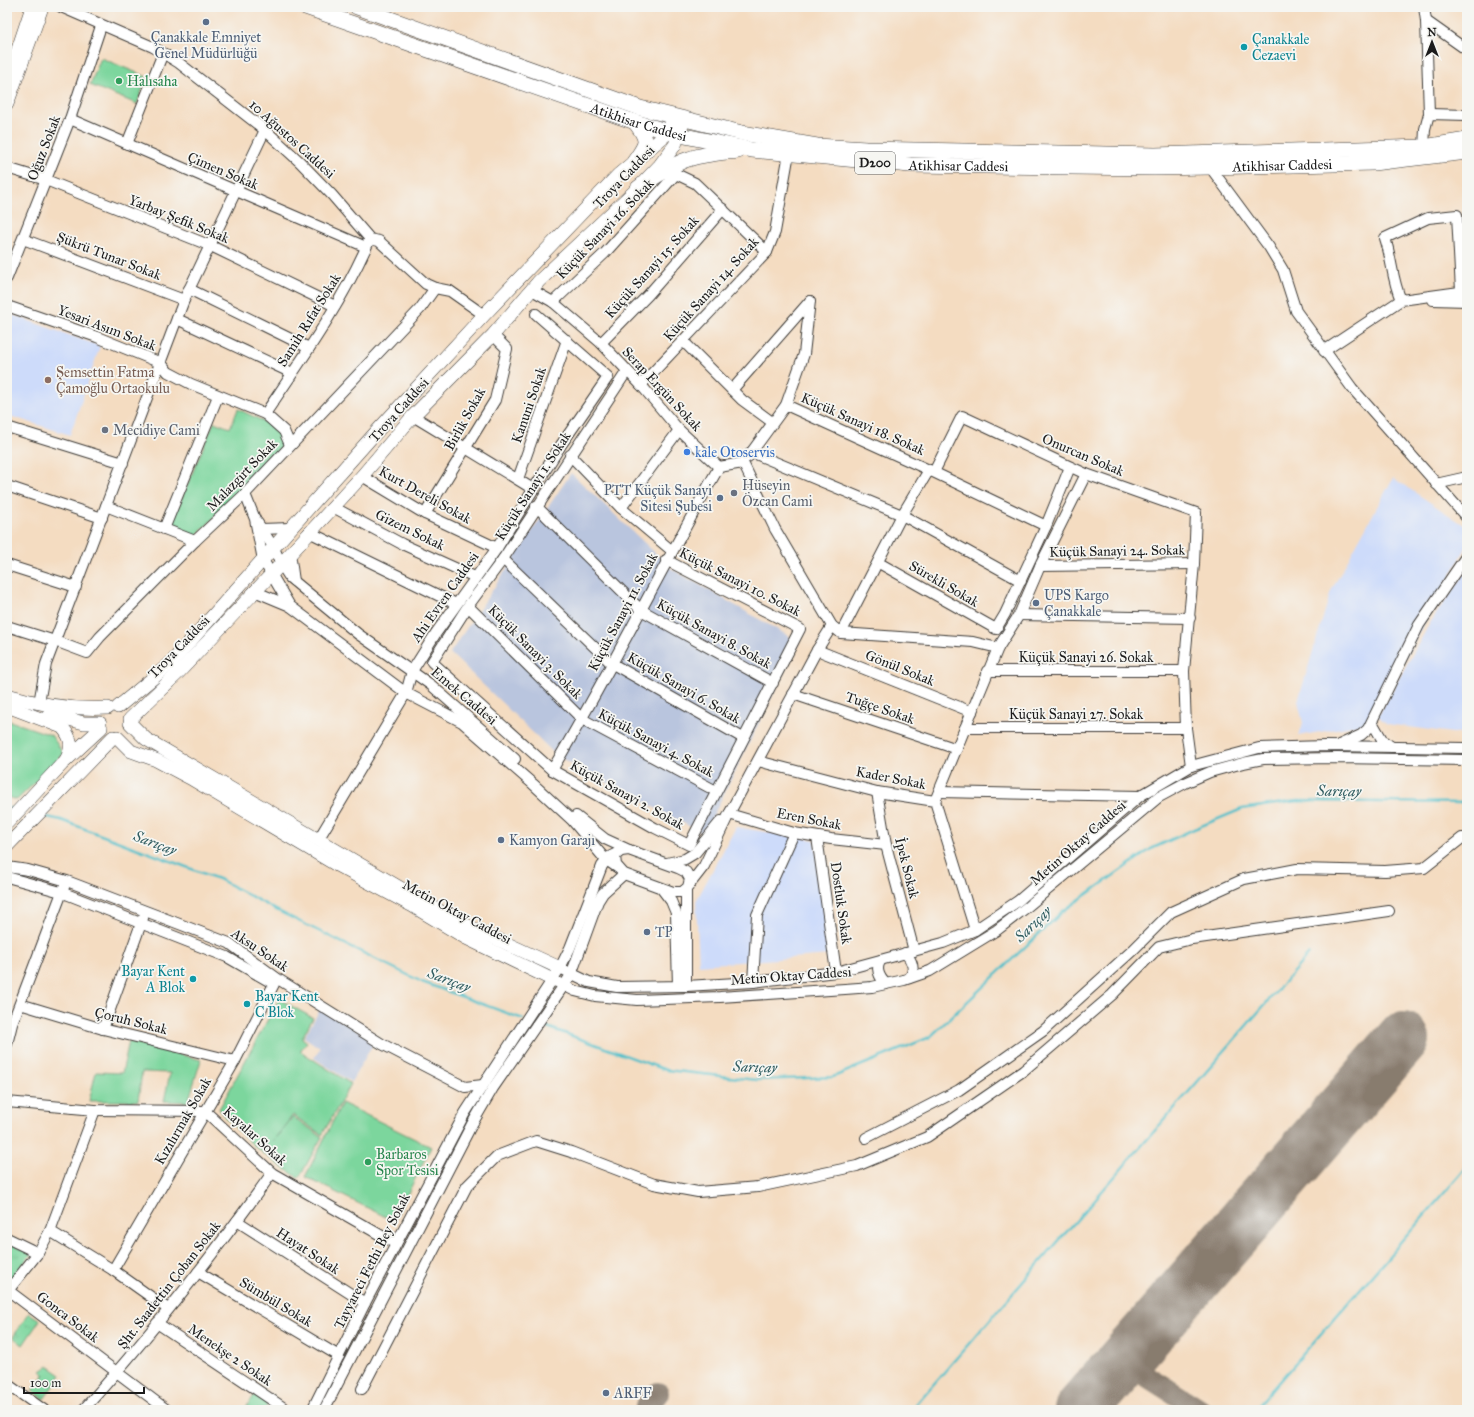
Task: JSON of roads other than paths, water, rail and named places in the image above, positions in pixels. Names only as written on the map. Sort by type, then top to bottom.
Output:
[{"type":"highway","name":"Atikhisar Caddesi","points":[[305,7],[636,122],[675,133],[752,150],[910,165],[1154,168],[1210,167],[1424,147],[1467,140]]},
{"type":"highway","name":"Atikhisar Caddesi","points":[[357,7],[640,108],[778,140],[817,146],[866,149],[1321,157],[1373,163],[1467,152]]},
{"type":"highway","points":[[634,162],[645,146],[645,136],[636,122]]},
{"type":"highway","points":[[638,188],[666,170],[684,161],[708,154],[752,150]]},
{"type":"main road","points":[[7,80],[32,7]]},
{"type":"main road","points":[[7,104],[42,7]]},
{"type":"main road","name":"Troya Caddesi","points":[[130,721],[179,672],[270,573],[281,564],[362,476],[413,416],[493,335],[532,290],[660,165],[675,145],[675,133],[679,118]]},
{"type":"main road","name":"Troya Caddesi","points":[[113,707],[170,664],[378,430],[484,315],[603,190],[634,162],[675,133]]},
{"type":"main road","points":[[7,695],[39,703],[90,709],[113,707],[126,711],[130,721],[125,734],[115,737],[108,736],[100,726],[54,715],[9,707]]},
{"type":"main road","points":[[9,707],[62,727],[68,734],[72,747],[62,764]]},
{"type":"main road","points":[[7,823],[100,726],[102,714],[113,707]]},
{"type":"main road","name":"Metin Oktay Caddesi","points":[[130,721],[146,739],[554,978]]},
{"type":"main road","points":[[7,846],[81,768],[115,737]]},
{"type":"main road","name":"Metin Oktay Caddesi","points":[[115,737],[131,751],[156,760],[190,778],[335,864],[466,938],[554,978]]},
{"type":"street","name":"10 Ağustos Caddesi","points":[[61,7],[101,26],[154,47],[227,99],[265,130],[300,162],[332,195],[368,243],[379,241],[426,284],[435,288],[450,291],[484,315]]},
{"type":"street","points":[[1424,7],[1426,21],[1429,114],[1425,129],[1424,147]]},
{"type":"street","points":[[1426,21],[1467,50]]},
{"type":"street","name":"Oğuz Sokak","points":[[7,278],[70,119],[101,26]]},
{"type":"street","points":[[127,144],[162,52]]},
{"type":"street","points":[[1429,114],[1467,115]]},
{"type":"street","name":"Çimen Sokak","points":[[70,119],[237,192],[368,243]]},
{"type":"street","points":[[39,703],[46,664],[184,300],[237,192],[265,130]]},
{"type":"street","name":"Küçük Sanayi 14. Sokak","points":[[641,385],[767,252],[775,232],[789,154]]},
{"type":"street","points":[[1210,167],[1269,247],[1282,270],[1296,312],[1324,351],[1352,388],[1467,518]]},
{"type":"street","name":"Yarbay Şefik Sokak","points":[[7,168],[46,180],[211,246],[335,306]]},
{"type":"street","name":"Küçük Sanayi 16. Sokak","points":[[553,302],[604,253],[676,174],[695,183],[723,209]]},
{"type":"street","points":[[723,209],[767,252]]},
{"type":"street","name":"Küçük Sanayi 15. Sokak","points":[[601,343],[648,295],[723,209]]},
{"type":"street","points":[[1324,351],[1400,300],[1465,292],[1457,215],[1428,218],[1385,238],[1394,271],[1394,284],[1400,300]]},
{"type":"street","name":"Şükrü Tunar Sokak","points":[[23,239],[184,300]]},
{"type":"street","name":"Samih Rıfat Sokak","points":[[265,414],[309,348],[354,276],[368,243]]},
{"type":"street","name":"Malazgirt Sokak","points":[[55,641],[87,653],[100,637],[195,541],[245,494],[420,310],[435,288]]},
{"type":"street","points":[[190,289],[309,348]]},
{"type":"street","name":"Serap Ergün Sokak","points":[[532,290],[553,302],[601,343],[641,385],[679,430],[719,467]]},
{"type":"street","points":[[1400,300],[1467,301]]},
{"type":"street","points":[[719,467],[743,463],[786,405],[804,354],[810,301],[732,390]]},
{"type":"street","name":"Yesari Asım Sokak","points":[[7,306],[97,337],[161,363],[168,372],[218,396],[265,414],[284,431],[290,445]]},
{"type":"street","points":[[536,314],[567,340]]},
{"type":"street","points":[[177,319],[292,374]]},
{"type":"street","name":"Birlik Sokak","points":[[425,514],[467,448],[495,400],[507,349],[493,335]]},
{"type":"street","name":"Ahi Evren Caddesi","points":[[318,840],[406,692],[412,671],[436,632],[497,548],[561,445],[608,377],[567,340]]},
{"type":"street","name":"Kanuni Sokak","points":[[518,479],[567,340]]},
{"type":"street","points":[[683,341],[742,400],[772,422]]},
{"type":"street","name":"Küçük Sanayi 1. Sokak","points":[[552,770],[432,662],[468,606],[503,559],[536,506],[627,370]]},
{"type":"street","points":[[164,529],[218,396]]},
{"type":"street","name":"Küçük Sanayi 18. Sokak","points":[[786,405],[932,471],[1046,526]]},
{"type":"street","points":[[413,416],[533,489]]},
{"type":"street","name":"Onurcan Sokak","points":[[932,471],[962,416],[1086,474],[1196,513],[1194,564]]},
{"type":"street","points":[[7,427],[123,463]]},
{"type":"street","points":[[621,508],[679,430]]},
{"type":"street","points":[[751,452],[902,515],[1021,581],[1046,526],[1070,467]]},
{"type":"street","points":[[570,455],[621,508],[671,550]]},
{"type":"street","points":[[743,463],[775,529],[832,626],[841,633],[973,642],[998,648]]},
{"type":"street","name":"Küçük Sanayi 11. Sokak","points":[[552,770],[582,719],[641,610],[671,550],[719,467]]},
{"type":"street","points":[[841,633],[879,563],[902,515],[932,471]]},
{"type":"street","points":[[1086,474],[1040,566],[1019,615],[998,648],[987,671],[972,712],[937,796],[1140,796]]},
{"type":"street","name":"Kurt Dereli Sokak","points":[[362,476],[425,514],[497,548]]},
{"type":"street","points":[[1436,484],[1467,477]]},
{"type":"street","points":[[7,486],[102,518]]},
{"type":"street","points":[[245,494],[254,519],[263,560],[290,606]]},
{"type":"street","points":[[106,506],[195,541]]},
{"type":"street","name":"Küçük Sanayi 8. Sokak","points":[[536,506],[641,610],[774,683]]},
{"type":"street","name":"Gizem Sokak","points":[[333,507],[402,544],[475,577]]},
{"type":"street","name":"Emek Caddesi","points":[[254,519],[274,548],[281,564],[294,581],[358,634],[412,671],[479,726],[583,823],[605,839],[625,850],[665,863],[686,872],[690,879],[688,887]]},
{"type":"street","points":[[261,529],[291,528]]},
{"type":"street","points":[[309,532],[456,604]]},
{"type":"street","points":[[290,553],[294,581]]},
{"type":"street","points":[[1335,746],[1361,734],[1368,729],[1419,625],[1467,555]]},
{"type":"street","name":"Küçük Sanayi 6. Sokak","points":[[503,559],[611,663],[743,738]]},
{"type":"street","name":"Küçük Sanayi 10. Sokak","points":[[666,560],[800,629],[774,683]]},
{"type":"street","name":"Sürekli Sokak","points":[[879,563],[996,629],[1021,581]]},
{"type":"street","points":[[1191,766],[1186,728],[1184,671],[1194,564]]},
{"type":"street","name":"Küçük Sanayi 24. Sokak","points":[[1040,566],[1194,564]]},
{"type":"street","points":[[7,565],[76,587]]},
{"type":"street","points":[[254,591],[290,606],[406,692],[462,722],[572,820],[607,860],[621,871],[673,892],[688,887]]},
{"type":"street","name":"Küçük Sanayi 3. Sokak","points":[[468,606],[582,719]]},
{"type":"street","points":[[1019,615],[1190,618]]},
{"type":"street","points":[[7,626],[55,641]]},
{"type":"street","points":[[682,986],[688,887],[704,866],[728,814],[817,650],[832,626]]},
{"type":"street","name":"Gönül Sokak","points":[[817,650],[972,712]]},
{"type":"street","name":"Küçük Sanayi 26. Sokak","points":[[987,671],[1184,671]]},
{"type":"street","points":[[716,791],[743,738],[774,683]]},
{"type":"street","name":"Tuğçe Sokak","points":[[793,694],[957,749]]},
{"type":"street","name":"Küçük Sanayi 4. Sokak","points":[[582,719],[716,791]]},
{"type":"street","points":[[1372,722],[1383,742],[1392,748]]},
{"type":"street","name":"Küçük Sanayi 27. Sokak","points":[[965,728],[1186,728]]},
{"type":"street","name":"Metin Oktay Caddesi","points":[[554,978],[571,975],[589,982],[617,987],[682,986],[753,982],[836,972],[943,943],[975,930],[1018,901],[1140,796],[1191,766],[1259,748],[1335,746],[1467,748]]},
{"type":"street","name":"Metin Oktay Caddesi","points":[[554,978],[564,988],[575,991],[595,996],[636,1000],[720,997],[872,987],[886,984],[930,971],[997,930],[1027,908],[1159,797],[1210,772],[1263,759],[1337,758],[1467,760]]},
{"type":"street","name":"Kader Sokak","points":[[758,761],[878,792],[937,796],[975,930]]},
{"type":"street","name":"Küçük Sanayi 2. Sokak","points":[[552,770],[655,828],[689,845],[716,791]]},
{"type":"street","name":"İpek Sokak","points":[[878,792],[886,845],[910,952],[913,971],[909,978]]},
{"type":"street","points":[[665,863],[680,860],[695,853],[707,840],[719,822],[728,814]]},
{"type":"street","name":"Eren Sokak","points":[[728,814],[794,833],[886,845]]},
{"type":"street","points":[[753,982],[757,915],[794,833]]},
{"type":"street","name":"Dostluk Sokak","points":[[818,837],[836,972]]},
{"type":"street","points":[[866,1138],[959,1090],[1043,1031],[1133,950],[1171,912],[1244,879],[1297,869],[1384,871],[1424,868],[1462,838],[1467,838]]},
{"type":"street","points":[[607,860],[625,850]]},
{"type":"street","points":[[621,871],[614,861],[618,853],[625,850]]},
{"type":"street","name":"Tayyareci Fethi Bey Sokak","points":[[312,1410],[365,1303],[461,1120],[554,978],[570,948],[602,866],[607,860]]},
{"type":"street","name":"Aksu Sokak","points":[[7,866],[28,870],[67,881],[229,943],[278,979],[382,1044],[465,1087],[483,1085]]},
{"type":"street","name":"Tayyareci Fethi Bey Sokak","points":[[324,1410],[435,1194],[493,1088],[564,988],[571,975],[598,901],[621,871]]},
{"type":"street","name":"Aksu Sokak","points":[[7,877],[60,892],[227,957],[274,984]]},
{"type":"street","points":[[7,1044],[10,1023],[20,1004],[60,892],[67,881]]},
{"type":"street","points":[[661,888],[671,901],[676,914],[682,986]]},
{"type":"street","points":[[103,1029],[146,910]]},
{"type":"street","points":[[362,1389],[467,1186],[497,1156],[536,1141],[571,1152],[654,1184],[698,1192],[758,1187],[857,1166],[927,1137],[1023,1072],[1112,995],[1158,947],[1192,939],[1389,911]]},
{"type":"street","points":[[881,960],[878,964],[879,975],[886,984]]},
{"type":"street","name":"Kızılırmak Sokak","points":[[113,1270],[205,1110],[235,1061],[274,984]]},
{"type":"street","name":"Çoruh Sokak","points":[[20,1004],[103,1029],[235,1061]]},
{"type":"street","name":"Kayalar Sokak","points":[[7,1102],[95,1110],[205,1110],[272,1173],[396,1244]]},
{"type":"street","points":[[8,1292],[38,1253],[50,1231],[95,1110]]},
{"type":"street","name":"Şht. Saadettin Çoban Sokak","points":[[83,1410],[118,1372],[198,1272],[272,1173]]},
{"type":"street","name":"Hayat Sokak","points":[[237,1221],[365,1303]]},
{"type":"street","points":[[50,1231],[113,1270],[168,1309]]},
{"type":"street","points":[[7,1238],[38,1253]]},
{"type":"street","name":"Sümbül Sokak","points":[[198,1272],[339,1356]]},
{"type":"street","name":"Gonca Sokak","points":[[8,1292],[118,1372],[167,1410]]},
{"type":"street","name":"Menekşe 2 Sokak","points":[[157,1322],[287,1410]]},
{"type":"street","points":[[7,1384],[44,1410]]},
{"type":"waterway","name":"Sarıçay","points":[[539,1024],[666,1070],[757,1080],[833,1077],[930,1037],[1063,911],[1151,849],[1194,829],[1242,809],[1297,801],[1467,803]]},
{"type":"waterway","name":"Sarıçay","points":[[7,808],[14,809]]},
{"type":"waterway","name":"Sarıçay","points":[[43,816],[61,820],[221,880],[276,910],[422,982],[523,1019]]},
{"type":"waterway","points":[[911,1410],[1309,954]]},
{"type":"waterway","points":[[1254,1410],[1467,1167]]},
{"type":"place","name":"Çanakkale Emniyet Genel Müdürlüğü","points":[[206,22]]},
{"type":"place","name":"Çanakkale Cezaevi","points":[[1244,47]]},
{"type":"place","name":"Halısaha","points":[[119,81]]},
{"type":"place","name":"Şemsettin Fatma Çamoğlu Ortaokulu","points":[[48,380]]},
{"type":"place","name":"Mecidiye Cami","points":[[105,430]]},
{"type":"place","name":"kale Otoservis","points":[[687,452]]},
{"type":"place","name":"Hüseyin Özcan Cami","points":[[734,493]]},
{"type":"place","name":"PTT Küçük Sanayi Sitesi Şubesi","points":[[720,498]]},
{"type":"place","name":"UPS Kargo Çanakkale","points":[[1036,603]]},
{"type":"place","name":"Kamyon Garajı","points":[[501,840]]},
{"type":"place","name":"TP","points":[[647,932]]},
{"type":"place","name":"Bayar Kent A Blok","points":[[193,979]]},
{"type":"place","name":"Bayar Kent C Blok","points":[[247,1004]]},
{"type":"place","name":"Barbaros Spor Tesisi","points":[[368,1162]]},
{"type":"place","name":"ARFF","points":[[606,1393]]}]
